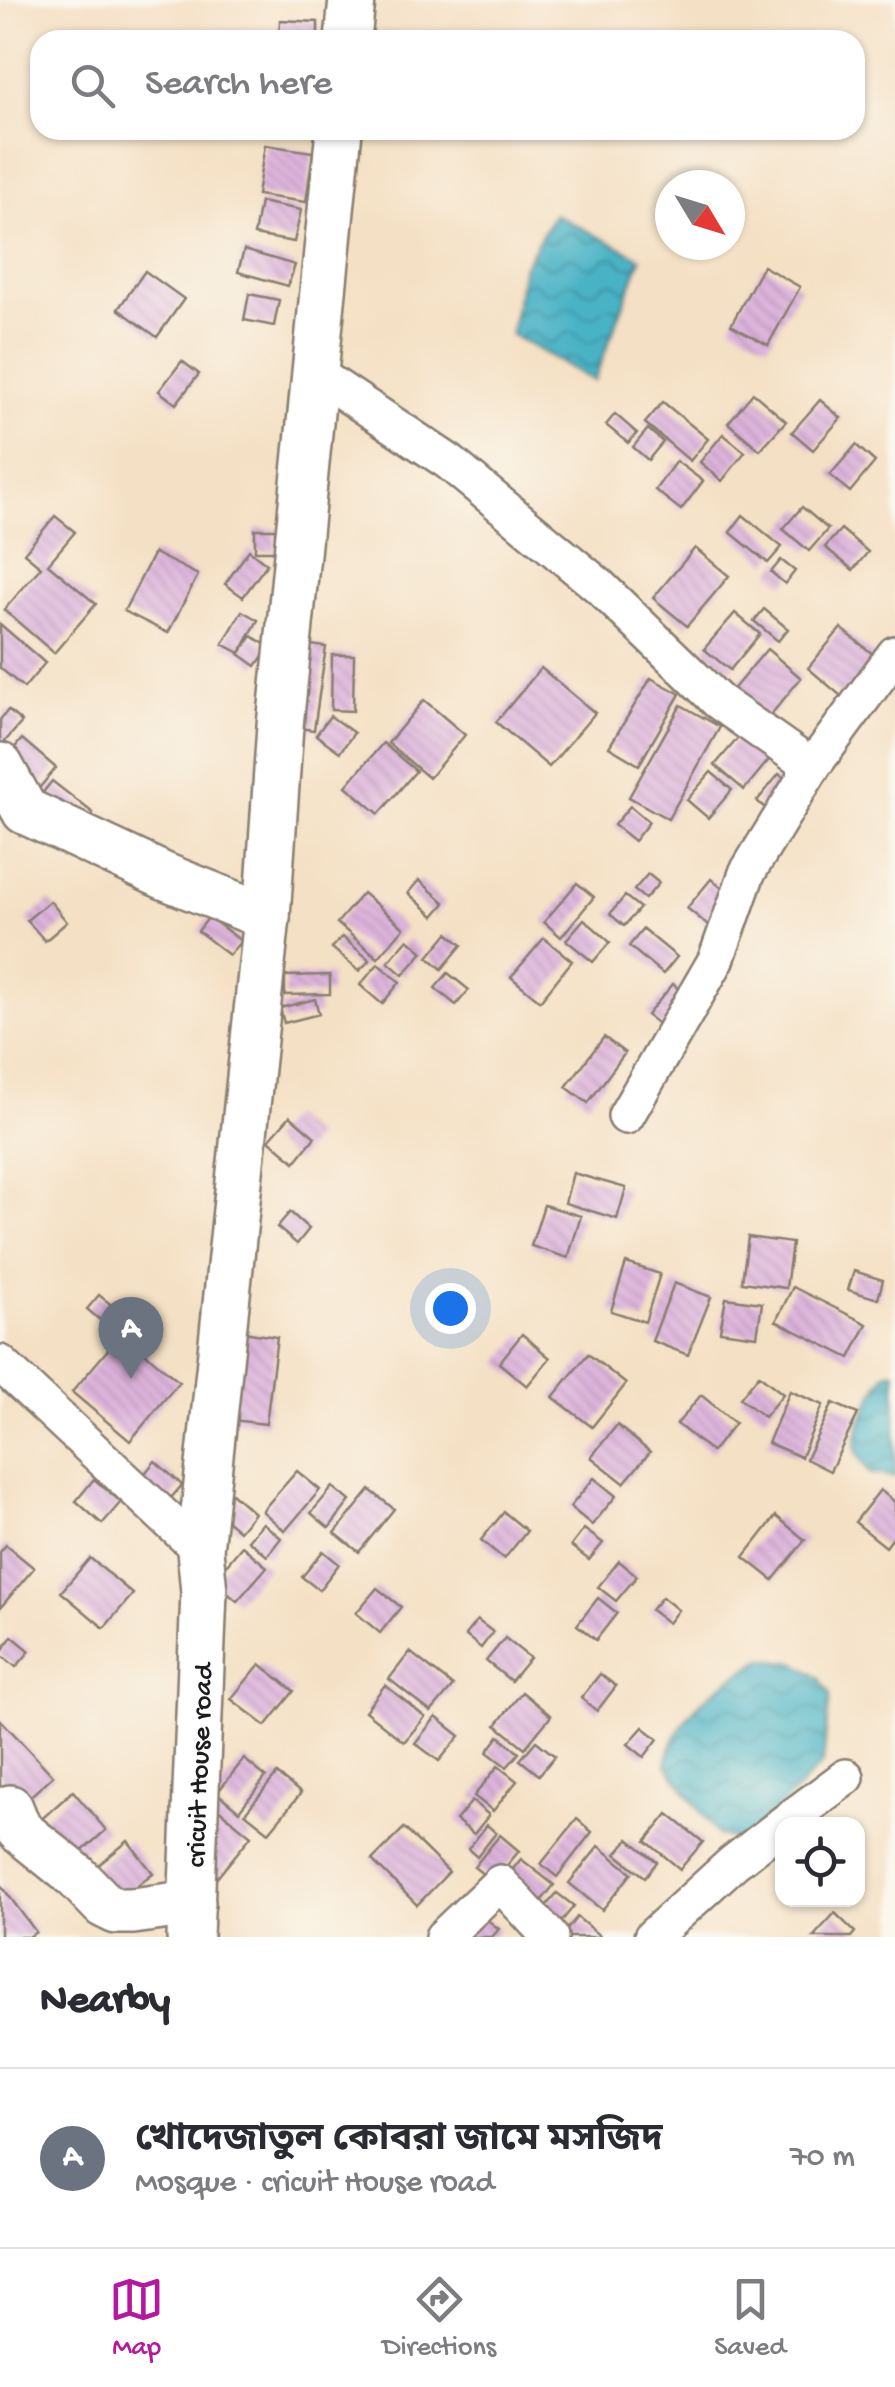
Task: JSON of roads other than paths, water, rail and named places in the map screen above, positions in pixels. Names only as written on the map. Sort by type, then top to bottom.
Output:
[{"type":"street","points":[[349,30],[352,0]]},
{"type":"street","name":"cricuit House road","points":[[191,1920],[202,1571],[338,140]]},
{"type":"street","points":[[315,374],[448,462],[599,586],[718,701],[812,768]]},
{"type":"street","points":[[626,1116],[716,960],[747,873],[812,768],[895,654]]},
{"type":"street","points":[[0,766],[25,811],[164,876],[267,916]]},
{"type":"street","points":[[0,1363],[202,1571]]},
{"type":"street","points":[[794,1817],[846,1777]]},
{"type":"street","points":[[10,1808],[19,1830],[76,1876],[104,1906],[116,1911],[191,1920]]},
{"type":"street","points":[[652,1937],[733,1863],[775,1831]]},
{"type":"street","points":[[443,1937],[500,1883],[550,1937]]},
{"type":"water","points":[[554,214],[641,258],[594,381],[511,334],[523,268]]},
{"type":"water","points":[[895,1371],[895,1477],[870,1473],[858,1454],[857,1443],[876,1389],[886,1373]]},
{"type":"water","points":[[763,1659],[796,1663],[819,1678],[830,1694],[823,1763],[779,1808],[738,1841],[718,1835],[666,1764],[680,1728],[702,1701]]},
{"type":"place","name":"খোদেজাতুল কোবরা জামে মসজিদ","points":[[131,1379]]}]
